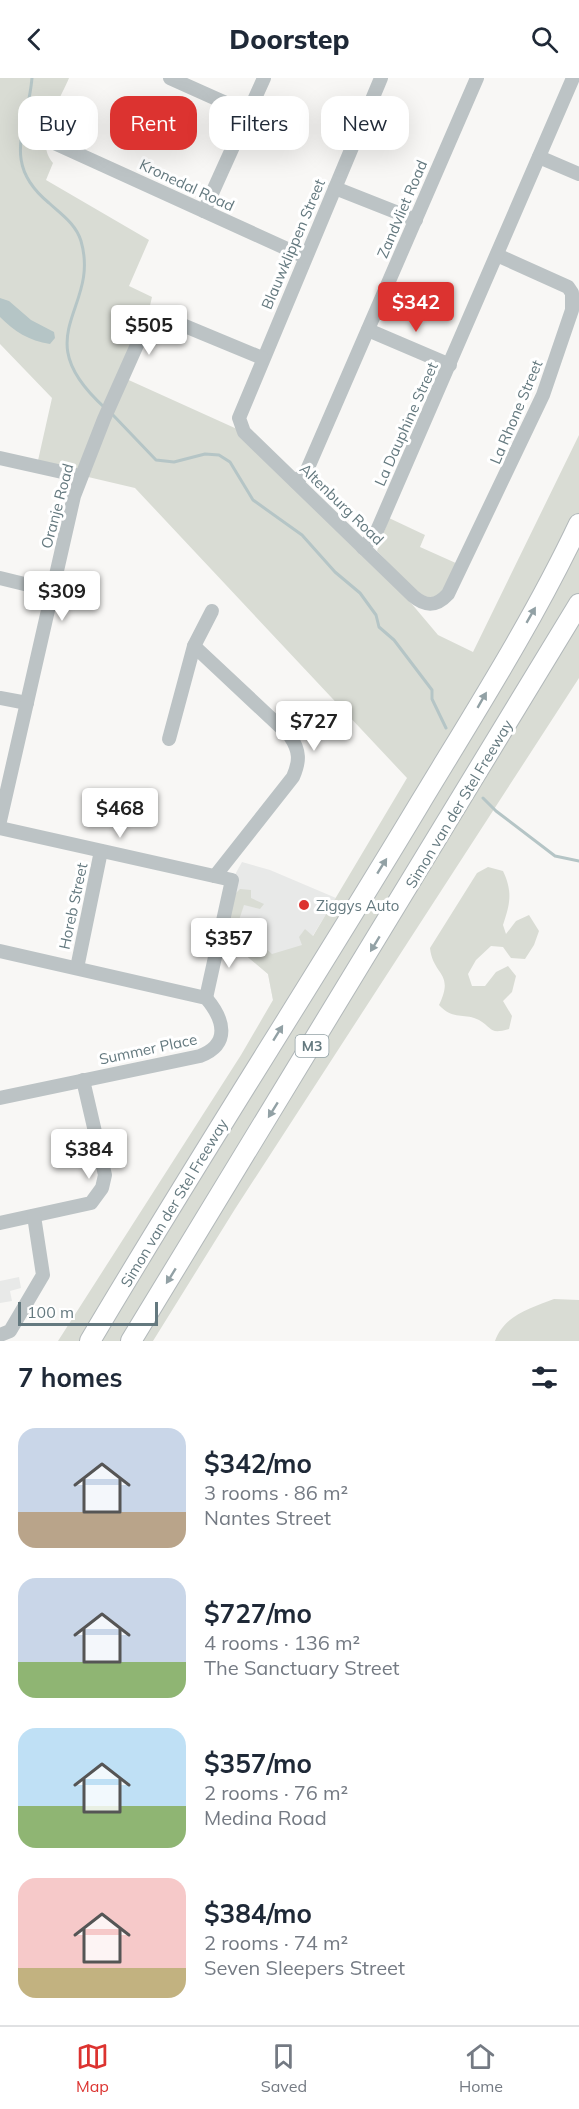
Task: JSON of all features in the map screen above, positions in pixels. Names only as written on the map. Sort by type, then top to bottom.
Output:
[{"type":"highway","name":"Simon van der Stel Freeway","points":[[90,1341],[159,1225],[393,849],[546,589],[579,524]]},
{"type":"highway","name":"Simon van der Stel Freeway","points":[[131,1341],[579,604]]},
{"type":"highway","points":[[492,750],[501,743],[516,724],[579,629]]},
{"type":"street","points":[[170,78],[210,96]]},
{"type":"street","points":[[256,96],[264,78]]},
{"type":"street","name":"Blauwklippen Street","points":[[239,422],[239,411],[381,78]]},
{"type":"street","name":"Zandvliet Road","points":[[296,482],[307,470],[477,78]]},
{"type":"street","name":"La Dauphine Street","points":[[363,548],[376,533],[573,78]]},
{"type":"street","name":"Kronedal Road","points":[[71,150],[305,257]]},
{"type":"street","points":[[204,211],[231,150]]},
{"type":"street","points":[[539,157],[579,174]]},
{"type":"street","points":[[335,188],[416,220]]},
{"type":"street","name":"La Rhone Street","points":[[427,605],[435,604],[448,594],[508,473],[543,395],[572,310],[572,293],[567,287],[497,255]]},
{"type":"street","name":"Oranje Road","points":[[0,821],[80,476],[145,327],[155,318],[168,319],[262,358]]},
{"type":"street","points":[[369,330],[450,365]]},
{"type":"street","name":"Altenburg Road","points":[[239,422],[244,432],[363,548],[413,596],[427,605]]},
{"type":"street","points":[[0,458],[80,476]]},
{"type":"street","points":[[0,578],[53,591]]},
{"type":"street","points":[[169,738],[194,646],[212,611]]},
{"type":"street","points":[[194,646],[290,736],[298,747],[299,758],[293,777],[215,876]]},
{"type":"street","points":[[0,698],[27,704]]},
{"type":"street","points":[[0,828],[232,880],[206,998],[0,951]]},
{"type":"street","name":"Horeb Street","points":[[76,968],[101,851]]},
{"type":"street","name":"Summer Place","points":[[0,1098],[210,1052],[220,1041],[222,1032],[219,1018],[206,998]]},
{"type":"street","points":[[0,1223],[91,1203],[105,1181],[83,1080]]},
{"type":"street","points":[[0,1335],[10,1331],[43,1275],[34,1216]]},
{"type":"shaded area","points":[[0,78],[69,78],[60,96],[18,96],[18,150],[47,150],[53,163],[46,180],[149,240],[129,286],[152,297],[145,327],[122,377],[237,429],[411,603],[438,635],[473,652],[579,435],[579,678],[235,1209],[153,1341],[58,1341],[241,1055],[273,1000],[268,974],[224,937],[233,896],[240,889],[251,890],[251,898],[264,904],[260,909],[244,905],[239,920],[253,932],[250,935],[272,954],[302,945],[299,937],[305,929],[313,936],[407,778],[135,488],[37,465],[52,398],[0,344]]},
{"type":"shaded area","points":[[0,298],[9,301],[31,320],[54,332],[55,338],[50,344],[29,338],[16,331],[0,317]]},
{"type":"shaded area","points":[[389,518],[425,535],[420,547],[458,564],[440,597],[421,598],[377,551]]},
{"type":"shaded area","points":[[242,862],[270,870],[336,898],[273,1000],[268,974],[221,934],[232,880]]},
{"type":"shaded area","points":[[488,867],[503,871],[508,885],[509,904],[503,925],[506,934],[516,921],[529,915],[539,931],[525,959],[511,958],[503,947],[491,946],[476,960],[468,974],[472,986],[485,986],[496,972],[508,966],[516,976],[512,992],[503,1001],[512,1016],[509,1029],[498,1031],[492,1030],[479,1020],[449,1013],[439,1005],[445,986],[430,948],[477,873]]},
{"type":"shaded area","points":[[19,1277],[21,1288],[10,1291],[12,1301],[0,1303],[0,1281]]},
{"type":"shaded area","points":[[554,1299],[579,1300],[579,1341],[495,1341],[505,1325],[519,1314]]},
{"type":"waterway","points":[[32,78],[23,129],[21,159],[25,174],[34,188],[72,224],[79,235],[84,265],[82,286],[70,323],[67,341],[70,361],[82,383],[105,408]]},
{"type":"waterway","points":[[112,414],[156,460],[174,462],[205,454],[219,455],[230,462],[253,500],[302,535],[335,572],[360,593],[376,615],[379,627],[394,640],[432,690],[432,699],[446,728]]},
{"type":"waterway","points":[[483,798],[496,811],[555,856],[579,861]]},
{"type":"place","name":"Ziggys Auto","points":[[304,905]]}]
